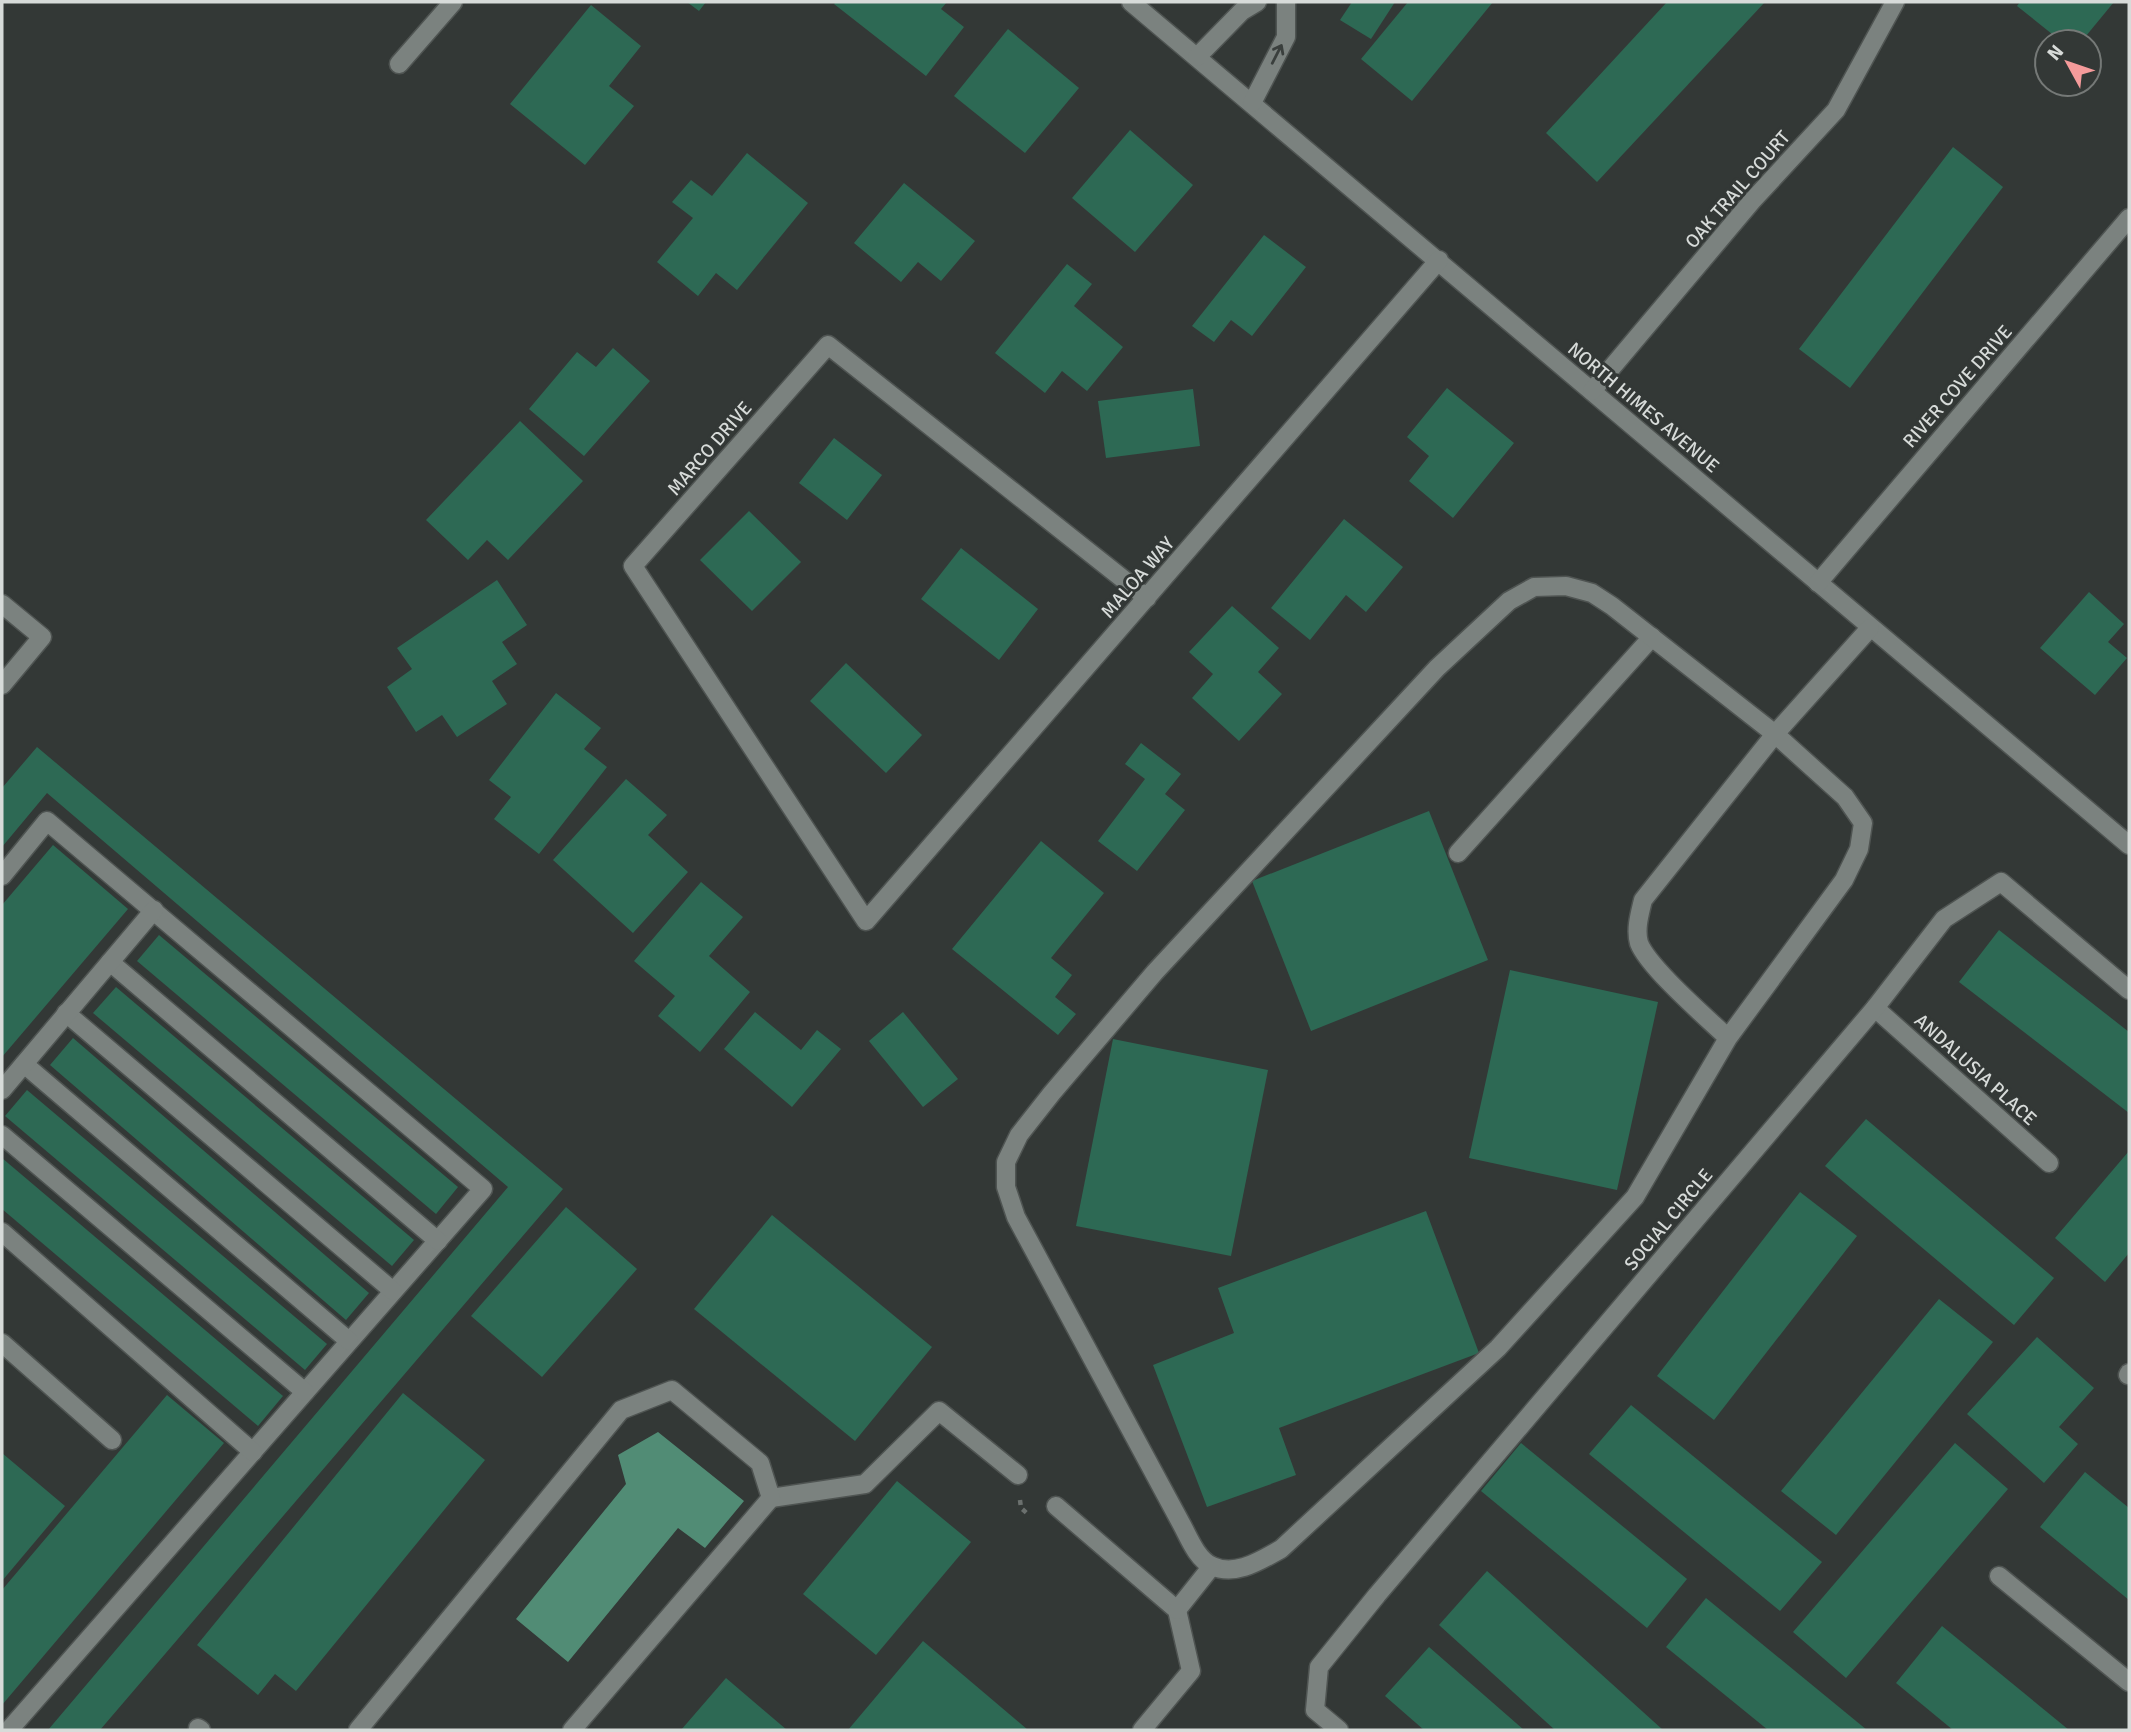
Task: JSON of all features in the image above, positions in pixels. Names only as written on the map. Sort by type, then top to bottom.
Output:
[{"type":"street","points":[[399,64],[453,2]]},
{"type":"street","name":"NORTH HIMES AVENUE","points":[[1131,2],[2129,845]]},
{"type":"street","points":[[1197,57],[1242,11],[1257,2]]},
{"type":"street","points":[[1252,103],[1286,37],[1286,2]]},
{"type":"street","name":"OAK TRAIL COURT","points":[[1592,391],[1752,201],[1836,110],[1895,2]]},
{"type":"street","name":"RIVER COVE DRIVE","points":[[1818,583],[2129,218]]},
{"type":"street","name":"MALOA WAY","points":[[866,921],[1439,260]]},
{"type":"street","name":"MARCO DRIVE","points":[[866,921],[633,566],[828,345],[1147,598]]},
{"type":"street","points":[[1566,586],[1592,593],[1775,734],[1845,797],[1863,824],[1859,849],[1844,880],[1728,1038],[1634,1197],[1498,1348],[1281,1549],[1250,1566],[1229,1569],[1212,1566],[1194,1546],[1016,1217],[1006,1187],[1006,1162],[1019,1135],[1155,972],[1437,668],[1509,601],[1534,587],[1566,586]]},
{"type":"street","points":[[2,604],[42,637],[2,685]]},
{"type":"street","points":[[1728,1038],[1649,960],[1639,942],[1638,923],[1643,900],[1775,734],[1870,628]]},
{"type":"street","points":[[1458,853],[1652,637]]},
{"type":"street","points":[[2,876],[47,821],[483,1189],[9,1730]]},
{"type":"street","name":"SOCIAL CIRCLE","points":[[1339,1730],[1315,1710],[1319,1667],[1874,1007],[1944,919],[2001,882],[2129,990]]},
{"type":"street","points":[[2,1090],[154,910]]},
{"type":"street","points":[[110,962],[438,1241]]},
{"type":"street","name":"ANDALUSIA PLACE","points":[[1874,1007],[2049,1163]]},
{"type":"street","points":[[66,1013],[393,1291]]},
{"type":"street","points":[[24,1064],[349,1341]]},
{"type":"street","points":[[2,1135],[305,1392]]},
{"type":"street","points":[[2,1232],[253,1452]]},
{"type":"street","points":[[2,1343],[112,1440]]},
{"type":"street","points":[[358,1730],[621,1410],[672,1390],[760,1463],[771,1498]]},
{"type":"street","points":[[572,1730],[771,1498],[865,1484],[939,1411],[1018,1475]]},
{"type":"street","points":[[1056,1506],[1177,1609],[1191,1671],[1142,1730]]},
{"type":"street","points":[[1177,1609],[1212,1566]]},
{"type":"street","points":[[1999,1576],[2129,1682]]},
{"type":"shaded area","points":[[658,1432],[744,1501],[705,1548],[678,1528],[568,1662],[516,1619],[626,1484],[618,1455]]},
{"type":"building","points":[[687,2],[706,2],[699,11]]},
{"type":"building","points":[[947,2],[941,9],[964,27],[926,76],[834,4]]},
{"type":"building","points":[[1352,2],[1395,2],[1371,39],[1340,20]]},
{"type":"building","points":[[1408,2],[1493,2],[1412,101],[1361,59]]},
{"type":"building","points":[[1667,2],[1765,2],[1597,182],[1546,133]]},
{"type":"building","points":[[2020,2],[2114,2],[2093,28],[2044,28],[2017,6]]},
{"type":"building","points":[[591,5],[641,46],[609,86],[634,106],[585,165],[510,104]]},
{"type":"building","points":[[1008,29],[1079,88],[1025,153],[954,96]]},
{"type":"building","points":[[1130,130],[1193,185],[1135,252],[1072,198]]},
{"type":"building","points":[[1953,147],[2003,187],[1850,388],[1799,349]]},
{"type":"building","points":[[747,153],[808,203],[737,290],[716,273],[698,296],[657,262],[693,218],[672,202],[691,180],[712,196]]},
{"type":"building","points":[[904,183],[975,241],[941,281],[918,262],[901,282],[854,243]]},
{"type":"building","points":[[1264,235],[1306,267],[1252,336],[1231,320],[1214,342],[1192,326]]},
{"type":"building","points":[[1067,264],[1092,284],[1074,306],[1123,347],[1087,391],[1062,371],[1045,393],[995,353]]},
{"type":"building","points":[[613,348],[650,381],[584,456],[529,409],[577,352],[596,367]]},
{"type":"building","points":[[1447,388],[1514,443],[1453,518],[1409,481],[1429,456],[1407,437]]},
{"type":"building","points":[[1193,389],[1200,446],[1106,458],[1098,401]]},
{"type":"building","points":[[520,421],[583,481],[508,560],[487,540],[468,560],[426,520]]},
{"type":"building","points":[[834,438],[882,475],[847,520],[799,483]]},
{"type":"building","points":[[749,511],[801,562],[752,611],[700,560]]},
{"type":"building","points":[[1344,519],[1403,567],[1366,612],[1346,595],[1310,640],[1271,608]]},
{"type":"building","points":[[961,548],[1038,609],[999,660],[921,599]]},
{"type":"building","points":[[497,580],[527,625],[502,642],[517,664],[492,681],[507,704],[457,737],[442,715],[416,732],[387,687],[412,669],[397,648]]},
{"type":"building","points":[[2089,592],[2124,624],[2108,642],[2127,658],[2095,695],[2040,648]]},
{"type":"building","points":[[1232,606],[1279,648],[1258,672],[1282,694],[1239,741],[1192,698],[1213,674],[1189,652]]},
{"type":"building","points":[[846,663],[922,735],[886,773],[810,701]]},
{"type":"building","points":[[556,693],[601,728],[584,749],[607,767],[539,854],[494,819],[511,797],[489,780]]},
{"type":"building","points":[[1141,743],[1181,774],[1165,794],[1185,810],[1137,871],[1098,841],[1145,779],[1125,764]]},
{"type":"building","points":[[37,747],[563,1189],[100,1730],[48,1730],[508,1187],[47,793],[2,847],[2,788]]},
{"type":"building","points":[[626,779],[667,815],[648,835],[688,872],[633,933],[553,860]]},
{"type":"building","points":[[1429,811],[1488,960],[1311,1031],[1252,881]]},
{"type":"building","points":[[1041,841],[1104,893],[1051,958],[1072,975],[1055,997],[1076,1014],[1058,1035],[952,949]]},
{"type":"building","points":[[53,845],[128,909],[2,1057],[2,905]]},
{"type":"building","points":[[701,882],[743,917],[709,956],[750,992],[700,1052],[658,1016],[675,996],[634,961]]},
{"type":"building","points":[[1999,930],[2129,1032],[2129,1113],[1959,982]]},
{"type":"building","points":[[159,935],[458,1187],[436,1214],[137,961]]},
{"type":"building","points":[[1510,970],[1658,1002],[1617,1190],[1469,1158]]},
{"type":"building","points":[[116,987],[414,1240],[392,1266],[93,1013]]},
{"type":"building","points":[[755,1012],[801,1050],[817,1030],[841,1049],[792,1107],[724,1049]]},
{"type":"building","points":[[903,1012],[958,1079],[923,1107],[869,1041]]},
{"type":"building","points":[[73,1038],[369,1293],[346,1320],[50,1065]]},
{"type":"building","points":[[1113,1039],[1268,1070],[1231,1256],[1076,1226]]},
{"type":"building","points":[[27,1090],[327,1344],[305,1370],[5,1116]]},
{"type":"building","points":[[1866,1119],[2054,1278],[2014,1325],[1825,1166]]},
{"type":"building","points":[[2129,1151],[2129,1253],[2105,1282],[2055,1238]]},
{"type":"building","points":[[2,1158],[283,1396],[258,1426],[2,1209]]},
{"type":"building","points":[[1800,1192],[1857,1236],[1714,1420],[1657,1376]]},
{"type":"building","points":[[566,1207],[637,1269],[542,1377],[471,1316]]},
{"type":"building","points":[[1426,1211],[1479,1353],[1279,1428],[1296,1475],[1207,1507],[1153,1365],[1234,1333],[1218,1288]]},
{"type":"building","points":[[772,1215],[932,1347],[855,1441],[694,1309]]},
{"type":"building","points":[[1939,1299],[1993,1342],[1836,1535],[1781,1491]]},
{"type":"building","points":[[2037,1337],[2094,1388],[2059,1427],[2078,1444],[2044,1483],[1967,1414]]},
{"type":"building","points":[[403,1393],[485,1460],[296,1691],[275,1674],[258,1695],[197,1645]]},
{"type":"building","points":[[167,1395],[224,1443],[2,1705],[2,1590]]},
{"type":"building","points":[[1631,1405],[1822,1562],[1780,1611],[1589,1454]]},
{"type":"building","points":[[1521,1443],[1687,1579],[1647,1628],[1481,1491]]},
{"type":"building","points":[[1955,1443],[2008,1489],[1846,1678],[1793,1632]]},
{"type":"building","points":[[2,1453],[65,1506],[2,1581]]},
{"type":"building","points":[[2085,1472],[2129,1508],[2129,1600],[2040,1527]]},
{"type":"building","points":[[897,1481],[971,1542],[876,1655],[803,1594]]},
{"type":"building","points":[[1487,1571],[1663,1730],[1555,1730],[1439,1625]]},
{"type":"building","points":[[1706,1598],[1867,1730],[1768,1730],[1666,1647]]},
{"type":"building","points":[[1942,1626],[2069,1730],[1953,1730],[1896,1683]]},
{"type":"building","points":[[923,1641],[1028,1730],[848,1730]]},
{"type":"building","points":[[1429,1647],[1524,1730],[1424,1730],[1385,1696]]},
{"type":"building","points":[[726,1678],[787,1730],[681,1730]]}]
